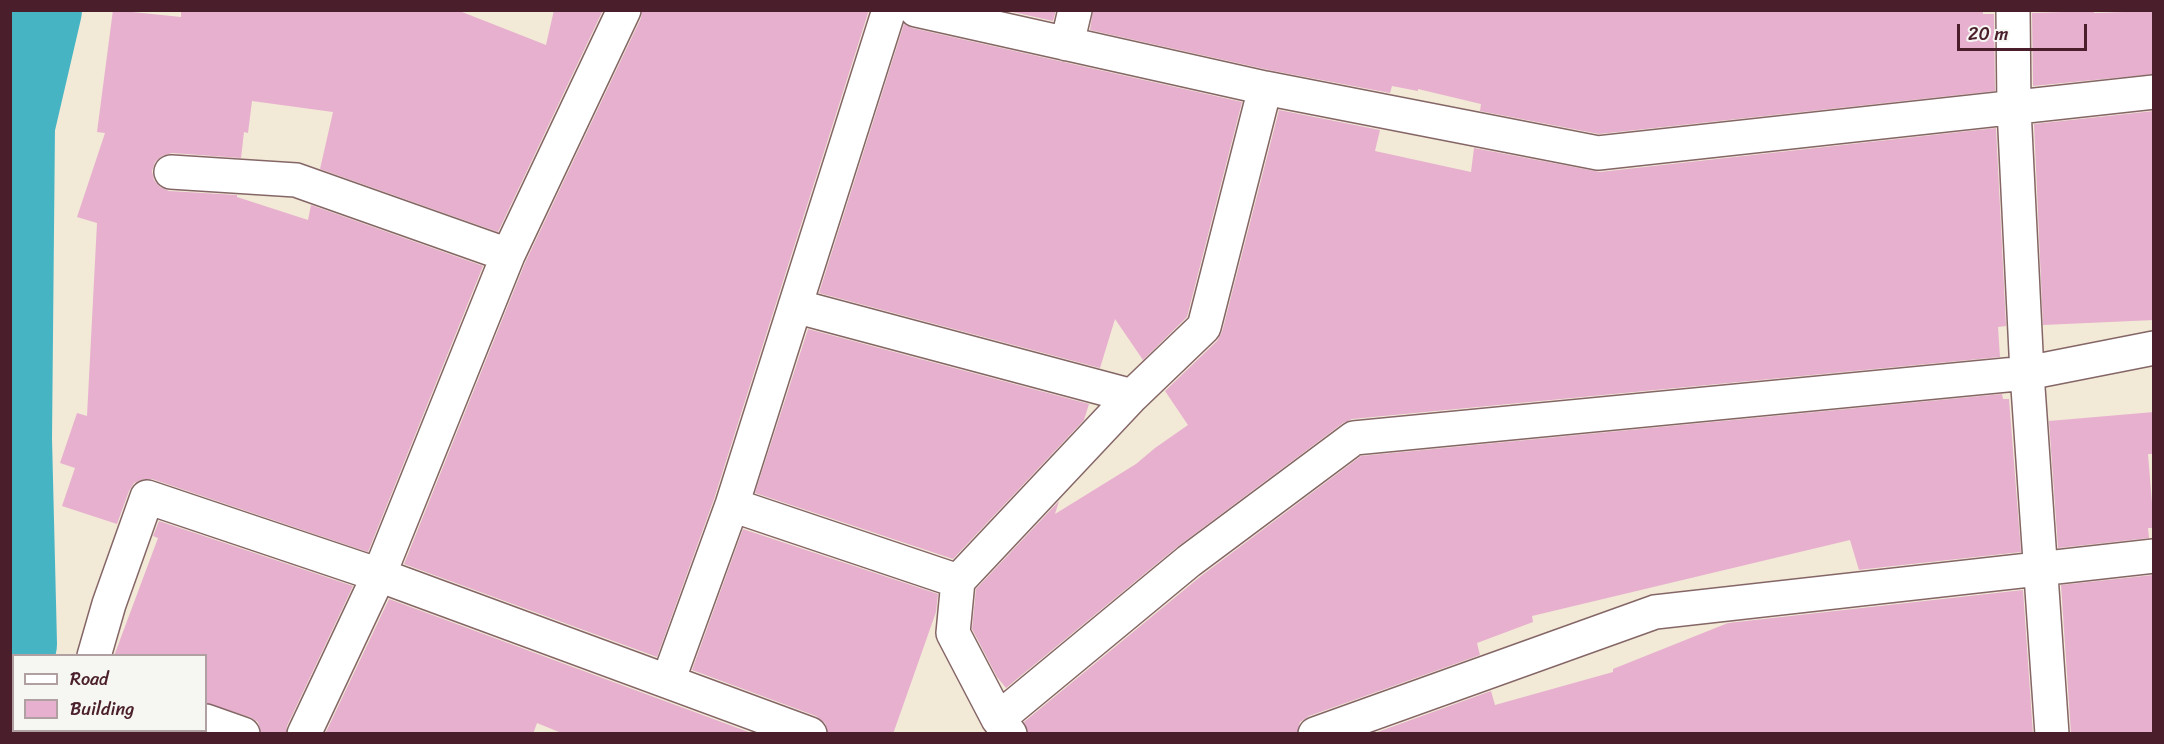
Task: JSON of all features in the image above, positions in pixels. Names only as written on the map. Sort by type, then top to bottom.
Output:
[{"type":"street","points":[[304,734],[380,575],[508,255],[624,10]]},
{"type":"street","points":[[668,681],[732,504],[889,10]]},
{"type":"street","points":[[916,10],[1265,88],[1598,153],[2154,93]]},
{"type":"street","points":[[1067,44],[1075,10]]},
{"type":"street","points":[[2013,10],[2014,109],[2027,373],[2052,734]]},
{"type":"street","points":[[1265,88],[1204,327],[1132,396],[958,581],[953,633],[1004,726],[1189,561],[1354,438],[2027,373],[2154,348]]},
{"type":"street","points":[[171,172],[296,180],[508,255]]},
{"type":"street","points":[[795,306],[1132,396]]},
{"type":"street","points":[[95,654],[109,604],[147,496],[380,575],[810,734]]},
{"type":"street","points":[[732,504],[958,581]]},
{"type":"street","points":[[1315,734],[1655,612],[2154,556]]},
{"type":"street","points":[[207,721],[243,734]]},
{"type":"building","points":[[113,10],[181,17],[181,10],[457,10],[546,45],[554,10],[603,10],[498,232],[320,169],[333,112],[252,101],[248,133],[244,132],[241,158],[172,153],[162,156],[155,162],[152,171],[154,180],[160,187],[169,191],[237,195],[237,197],[308,220],[311,205],[483,266],[368,552],[152,479],[143,479],[134,483],[117,524],[62,506],[75,468],[60,463],[77,413],[87,416],[97,223],[77,217],[105,133],[97,132]]},
{"type":"building","points":[[642,10],[869,10],[714,499],[657,657],[404,564],[525,263],[641,18]]},
{"type":"building","points":[[1004,10],[1056,10],[1053,21]]},
{"type":"building","points":[[1093,10],[1983,10],[1983,14],[1994,14],[1995,91],[1599,134],[1480,111],[1481,104],[1418,89],[1418,91],[1392,86],[1390,93],[1269,70],[1090,30]]},
{"type":"building","points":[[2094,11],[2094,13],[2154,11],[2154,74],[2033,86],[2032,13]]},
{"type":"building","points":[[904,24],[912,28],[1242,102],[1187,317],[1143,360],[1115,319],[1100,368],[819,293]]},
{"type":"building","points":[[1279,110],[1380,130],[1375,151],[1471,172],[1474,148],[1600,172],[1996,128],[2006,326],[1998,327],[2000,357],[1352,419],[1343,423],[1177,547],[1006,688],[997,677],[972,629],[976,589],[1059,501],[1055,514],[1136,464],[1188,425],[1165,391],[1217,341],[1222,332]]},
{"type":"building","points":[[2154,111],[2154,320],[2043,325],[2034,124]]},
{"type":"building","points":[[808,329],[1089,404],[1084,420],[953,559],[755,493]]},
{"type":"building","points":[[2002,394],[2003,399],[2009,399],[2021,552],[1859,570],[1850,540],[1532,616],[1533,622],[1477,643],[1480,655],[1309,716],[1300,722],[1297,734],[1028,734],[1024,722],[1201,576],[1361,456]]},
{"type":"building","points":[[2154,412],[2154,454],[2148,454],[2154,528],[2148,528],[2149,538],[2058,548],[2049,421]]},
{"type":"building","points":[[159,521],[353,586],[287,726],[286,734],[261,734],[258,722],[250,717],[207,703],[207,654],[115,654],[158,538],[153,536]]},
{"type":"building","points":[[743,529],[938,594],[936,612],[893,734],[828,734],[825,723],[816,716],[692,670]]},
{"type":"building","points":[[2153,575],[2154,734],[2071,734],[2061,585]]},
{"type":"building","points":[[2023,590],[2033,734],[1372,734],[1491,691],[1495,705],[1613,672],[1613,669],[1728,623]]},
{"type":"building","points":[[389,599],[754,734],[564,734],[537,723],[533,734],[325,734]]},
{"type":"waterway","points":[[16,654],[18,644],[13,439],[16,126],[43,10]]}]
